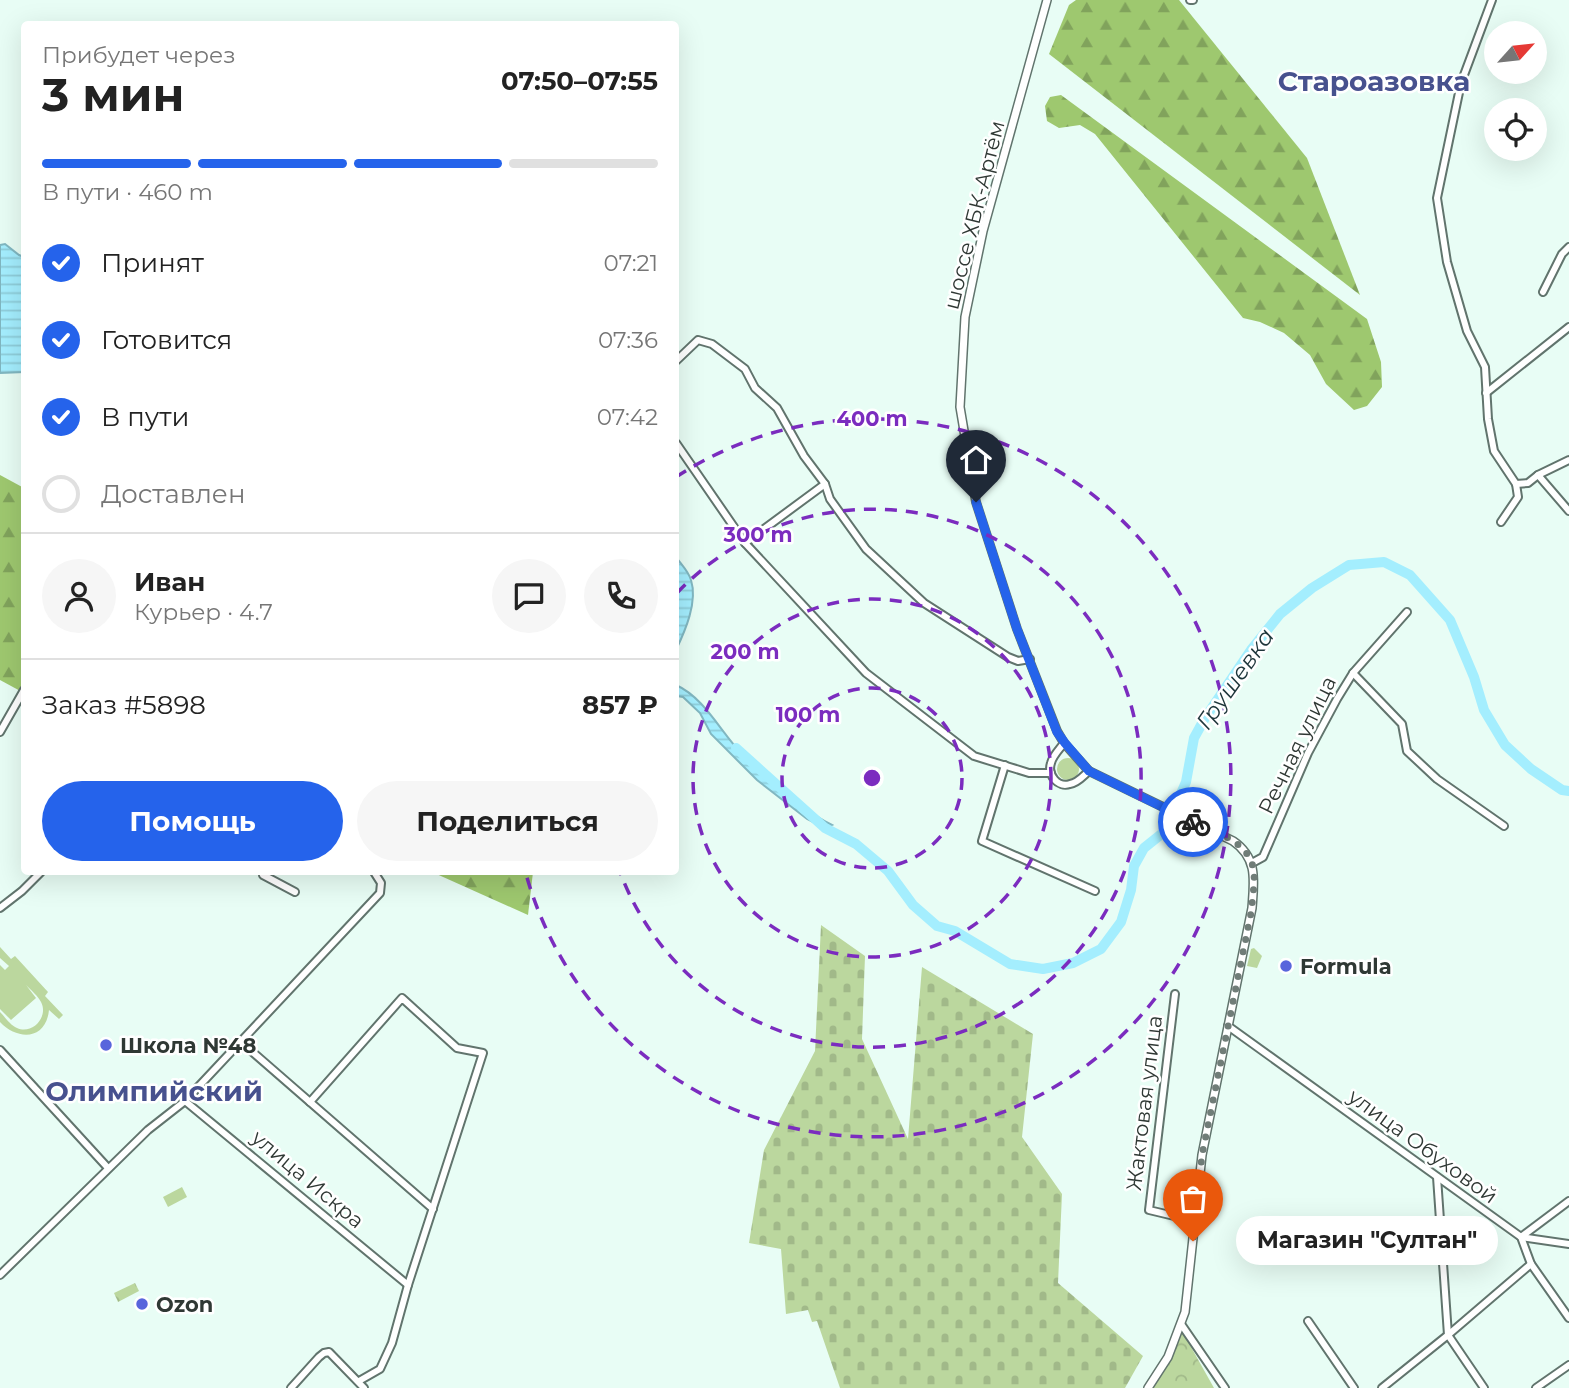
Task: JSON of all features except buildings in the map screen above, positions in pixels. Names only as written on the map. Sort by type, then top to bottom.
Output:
[{"type":"main road","name":"шоссе ХБК-Артём","points":[[1047,0],[983,231],[965,317],[960,407],[976,502],[1017,629],[1057,732],[1065,743],[1089,771],[1233,841],[1243,847],[1252,863]]},
{"type":"main road","points":[[1148,1388],[1168,1357],[1185,1312],[1202,1155],[1252,908],[1252,863]]},
{"type":"street","points":[[1492,0],[1461,83],[1437,198],[1447,262],[1467,331],[1485,366],[1488,419],[1494,451],[1516,484],[1518,497],[1501,522]]},
{"type":"street","points":[[1543,292],[1562,254],[1569,247]]},
{"type":"street","points":[[1486,393],[1569,327]]},
{"type":"street","points":[[679,358],[698,340],[712,344],[745,369],[755,388],[776,408],[804,456],[825,484],[830,499],[866,549],[924,603],[1008,657],[1018,661],[1030,659]]},
{"type":"street","points":[[679,447],[745,543],[866,673],[974,756],[1029,772],[1051,774],[1057,781],[1067,785],[1078,781],[1089,771]]},
{"type":"street","points":[[1516,484],[1528,483],[1538,475],[1568,462]]},
{"type":"street","points":[[1538,475],[1569,511]]},
{"type":"street","points":[[745,543],[825,484]]},
{"type":"street","name":"Речная улица","points":[[1252,863],[1264,858],[1308,753],[1353,673],[1407,611]]},
{"type":"street","points":[[1353,673],[1402,724],[1407,751],[1437,779],[1504,826]]},
{"type":"street","points":[[0,732],[21,695]]},
{"type":"street","points":[[1051,774],[1052,761],[1065,743]]},
{"type":"street","points":[[1005,765],[982,841],[1095,891]]},
{"type":"street","points":[[0,908],[38,875]]},
{"type":"street","points":[[263,875],[295,892]]},
{"type":"street","points":[[0,1275],[148,1130],[185,1101],[241,1042],[380,893],[381,883],[376,875]]},
{"type":"street","name":"Жактовая улица","points":[[1175,994],[1149,1210],[1195,1221]]},
{"type":"street","points":[[310,1102],[402,998],[457,1048],[483,1054],[408,1284],[392,1343],[380,1369],[359,1381]]},
{"type":"street","name":"улица Обуховой","points":[[1228,1026],[1521,1237]]},
{"type":"street","points":[[241,1042],[433,1209]]},
{"type":"street","points":[[0,1050],[108,1168]]},
{"type":"street","name":"улица Искра","points":[[185,1101],[408,1284]]},
{"type":"street","points":[[1437,1177],[1448,1335],[1485,1388]]},
{"type":"street","points":[[1521,1237],[1569,1201]]},
{"type":"street","points":[[1521,1237],[1569,1244]]},
{"type":"street","points":[[1521,1237],[1531,1264],[1569,1318]]},
{"type":"street","points":[[1382,1388],[1531,1264]]},
{"type":"street","points":[[1308,1321],[1354,1388]]},
{"type":"street","points":[[1181,1324],[1225,1388]]},
{"type":"street","points":[[291,1388],[324,1353],[329,1352],[364,1388]]},
{"type":"street","points":[[1536,1388],[1569,1365]]},
{"type":"green space","points":[[1076,0],[1179,0],[1307,158],[1360,295],[1049,54],[1069,5]]},
{"type":"green space","points":[[1061,95],[1367,319],[1381,362],[1382,387],[1367,406],[1354,410],[1326,384],[1310,355],[1284,333],[1243,318],[1095,134],[1080,125],[1059,128],[1047,121],[1045,106],[1050,97]]},
{"type":"green space","points":[[0,475],[21,486],[21,691],[0,680]]},
{"type":"green space","points":[[1068,758],[1076,761],[1079,769],[1076,777],[1068,780],[1060,777],[1057,769],[1060,761]]},
{"type":"green space","points":[[439,875],[533,875],[528,915]]},
{"type":"green space","points":[[821,925],[865,956],[862,1039],[908,1139],[922,967],[1033,1034],[1022,1137],[1062,1194],[1058,1283],[1143,1356],[1125,1388],[840,1388],[817,1321],[812,1322],[808,1310],[786,1314],[781,1249],[749,1243],[764,1150],[815,1051]]},
{"type":"green space","points":[[0,947],[11,959],[15,956],[48,992],[45,996],[63,1015],[59,1019],[49,1010],[43,1027],[30,1034],[15,1032],[0,1022],[0,1012],[14,1027],[28,1029],[41,1019],[43,1008],[41,1002],[26,985],[36,998],[11,1020],[0,1009],[0,965],[5,970],[9,966],[0,958]]},
{"type":"green space","points":[[1254,948],[1262,956],[1257,968],[1247,966],[1251,949]]},
{"type":"green space","points":[[182,1187],[187,1197],[168,1207],[163,1197]]},
{"type":"green space","points":[[135,1283],[139,1291],[118,1302],[114,1293]]},
{"type":"green space","points":[[1182,1331],[1214,1388],[1151,1388],[1172,1355]]},
{"type":"water","points":[[5,244],[21,256],[21,372],[0,373],[0,245]]},
{"type":"water","points":[[679,561],[690,577],[693,589],[679,643]]},
{"type":"water","points":[[679,687],[696,698],[743,755],[774,784],[808,811],[832,825],[825,828],[807,819],[757,780],[711,734],[700,713],[679,696]]},
{"type":"waterway","name":"Грушевка","points":[[736,748],[825,828],[856,844],[888,871],[913,905],[937,926],[955,931],[1010,964],[1043,969],[1073,963],[1101,949],[1121,922],[1131,890],[1134,866],[1144,848],[1164,832],[1186,782],[1194,738],[1251,650],[1280,614],[1312,588],[1349,565],[1384,562],[1410,575],[1450,620],[1474,677],[1484,710],[1505,745],[1531,769],[1562,790],[1569,791]]},
{"type":"way so far","points":[[1193,822],[1243,847],[1254,873],[1252,908],[1202,1155],[1193,1241]]},
{"type":"place","name":"Formula","points":[[1286,966]]},
{"type":"place","name":"Школа №48","points":[[106,1045]]},
{"type":"place","name":"Магазин \"Султан\"","points":[[1193,1241]]},
{"type":"place","name":"Ozon","points":[[142,1304]]},
{"type":"district","name":"Староазовка","points":[[1374,81]]},
{"type":"district","name":"Олимпийский","points":[[154,1091]]},
{"type":"route","points":[[976,502],[1017,629],[1057,732],[1089,771],[1193,822]]}]
